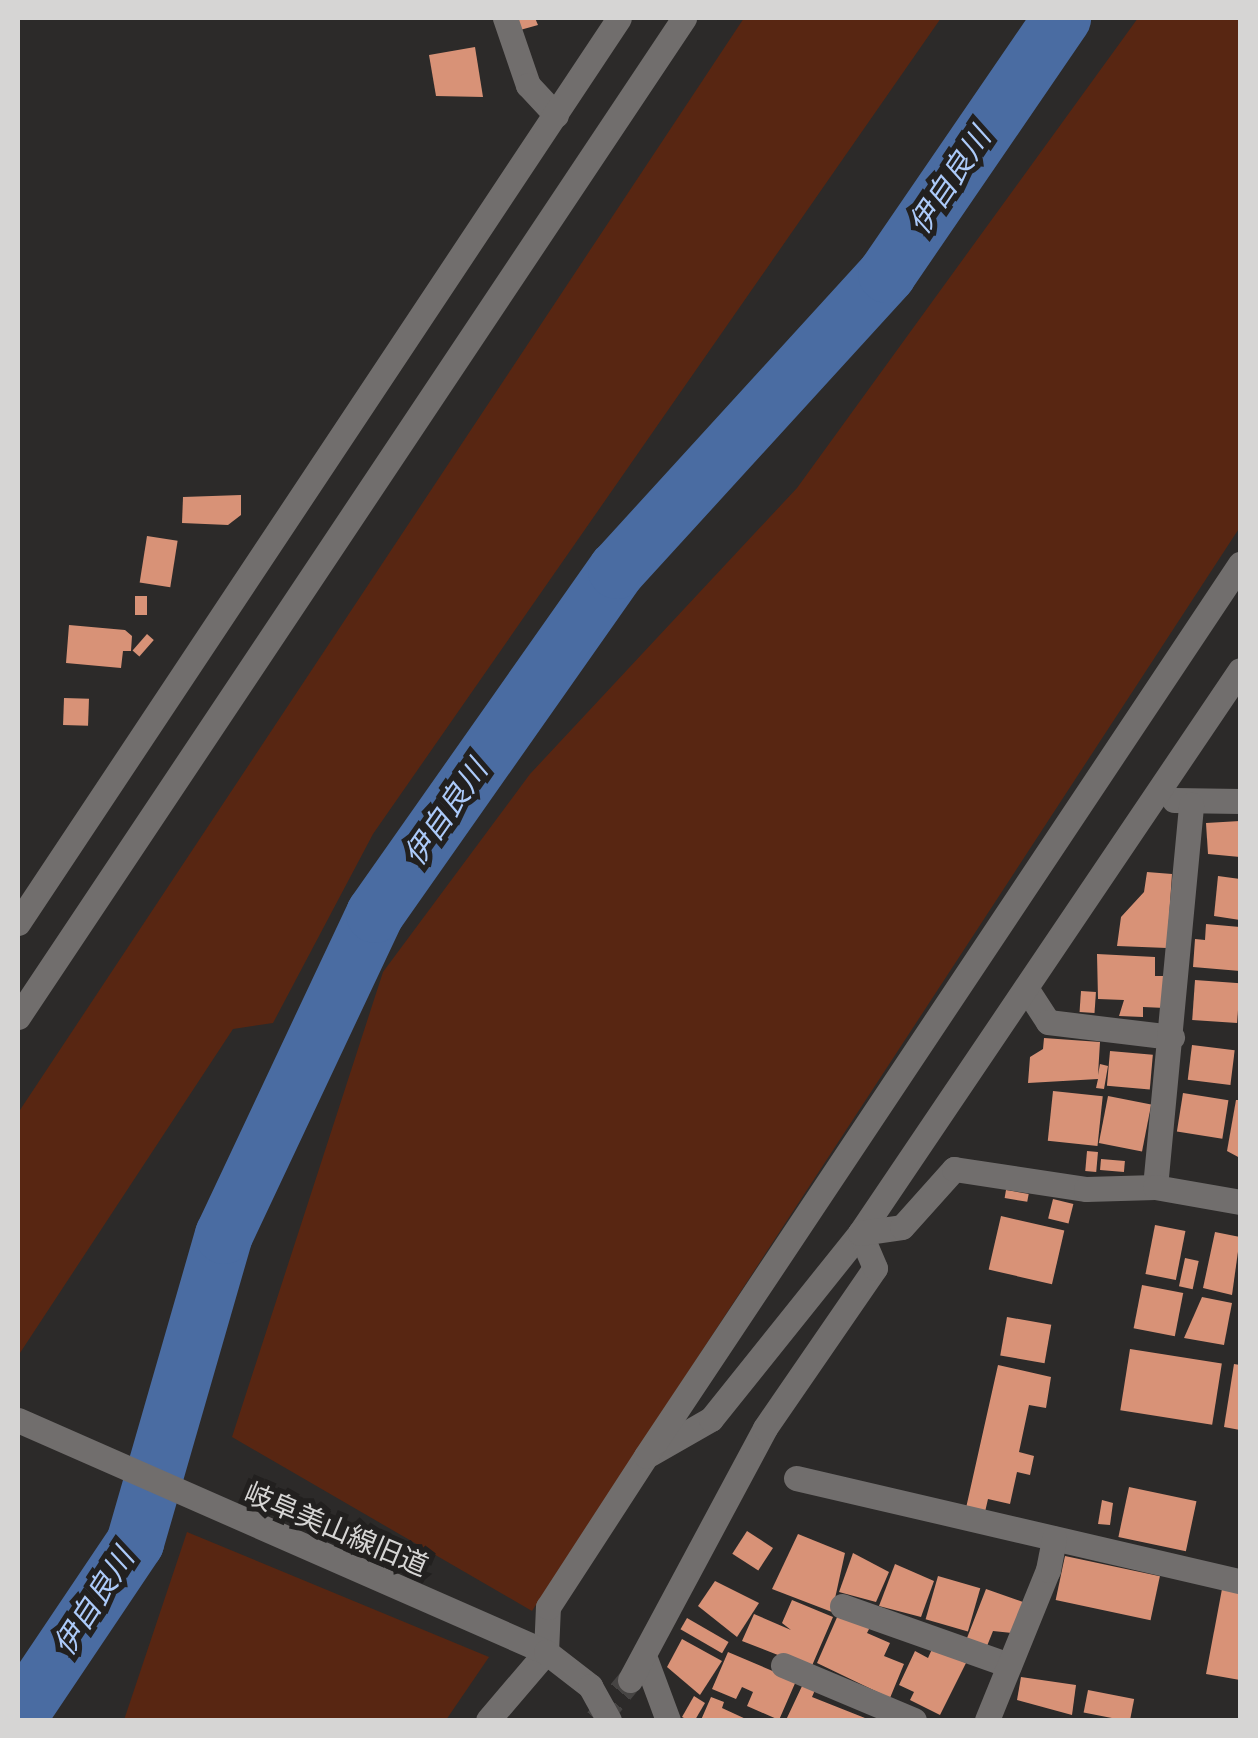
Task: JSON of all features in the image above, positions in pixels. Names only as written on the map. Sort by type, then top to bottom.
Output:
[{"type":"street","points":[[506,18],[528,85],[556,115]]},
{"type":"street","points":[[18,923],[618,18]]},
{"type":"street","points":[[18,1016],[684,18]]},
{"type":"street","points":[[488,1720],[546,1652],[548,1607],[1240,564]]},
{"type":"street","points":[[646,1456],[711,1419],[860,1233],[1240,670]]},
{"type":"street","points":[[1155,795],[1191,805],[1240,801]]},
{"type":"street","points":[[1155,1187],[1191,805]]},
{"type":"street","points":[[1026,988],[1048,1022],[1172,1037]]},
{"type":"street","points":[[860,1233],[902,1228],[954,1169],[1086,1189],[1155,1187],[1240,1202]]},
{"type":"street","points":[[668,1720],[638,1671],[765,1428],[874,1268],[860,1233]]},
{"type":"street","name":"岐阜美山線旧道","points":[[18,1420],[546,1652],[590,1686],[609,1720]]},
{"type":"street","points":[[796,1478],[1240,1581]]},
{"type":"street","points":[[987,1720],[1054,1539]]},
{"type":"street","points":[[842,1606],[1010,1665]]},
{"type":"street","points":[[783,1665],[914,1720]]},
{"type":"shaded area","points":[[744,18],[941,18],[373,834],[273,1023],[233,1029],[18,1356],[18,1113]]},
{"type":"shaded area","points":[[1138,18],[1240,18],[1240,527],[532,1611],[232,1437],[383,972],[530,774],[797,488]]},
{"type":"shaded area","points":[[187,1532],[489,1657],[446,1720],[124,1720]]},
{"type":"building","points":[[508,18],[535,18],[538,25],[513,32]]},
{"type":"building","points":[[475,47],[483,97],[436,96],[429,55]]},
{"type":"building","points":[[241,495],[241,515],[228,525],[182,523],[183,497]]},
{"type":"building","points":[[147,536],[178,541],[170,587],[140,582]]},
{"type":"building","points":[[135,596],[147,596],[147,615],[135,615]]},
{"type":"building","points":[[69,625],[125,630],[132,636],[131,651],[123,651],[121,668],[66,663]]},
{"type":"building","points":[[147,634],[154,640],[139,657],[133,651]]},
{"type":"building","points":[[64,698],[89,699],[88,726],[63,725]]},
{"type":"building","points":[[1240,821],[1240,857],[1208,854],[1206,823]]},
{"type":"building","points":[[1147,872],[1172,874],[1167,948],[1117,946],[1121,917],[1144,892]]},
{"type":"building","points":[[1218,876],[1240,879],[1240,920],[1214,916]]},
{"type":"building","points":[[1206,924],[1240,927],[1240,971],[1193,967],[1195,939],[1205,940]]},
{"type":"building","points":[[1097,954],[1155,957],[1155,976],[1167,976],[1165,1008],[1143,1007],[1143,1017],[1119,1016],[1124,1000],[1098,999]]},
{"type":"building","points":[[1195,980],[1240,983],[1237,1023],[1192,1020]]},
{"type":"building","points":[[1081,991],[1096,992],[1094,1013],[1080,1012]]},
{"type":"building","points":[[1044,1038],[1100,1042],[1098,1075],[1100,1064],[1108,1066],[1104,1089],[1096,1088],[1098,1079],[1028,1083],[1030,1057],[1043,1049]]},
{"type":"building","points":[[1192,1045],[1235,1050],[1230,1085],[1188,1080]]},
{"type":"building","points":[[1110,1051],[1153,1055],[1150,1090],[1107,1086]]},
{"type":"building","points":[[1053,1091],[1103,1096],[1097,1146],[1048,1141]]},
{"type":"building","points":[[1183,1093],[1228,1100],[1222,1139],[1177,1132]]},
{"type":"building","points":[[1108,1096],[1151,1104],[1142,1152],[1099,1143]]},
{"type":"building","points":[[1236,1100],[1240,1100],[1240,1158],[1227,1151]]},
{"type":"building","points":[[1087,1151],[1098,1152],[1096,1172],[1085,1171]]},
{"type":"building","points":[[1101,1159],[1125,1161],[1124,1172],[1100,1170]]},
{"type":"building","points":[[1006,1190],[1029,1194],[1027,1202],[1005,1198]]},
{"type":"building","points":[[1053,1199],[1073,1204],[1069,1223],[1048,1218]]},
{"type":"building","points":[[1001,1216],[1064,1231],[1052,1284],[989,1270]]},
{"type":"building","points":[[1155,1225],[1185,1231],[1176,1280],[1145,1274]]},
{"type":"building","points":[[1215,1232],[1240,1237],[1232,1295],[1203,1288]]},
{"type":"building","points":[[1185,1258],[1199,1261],[1193,1289],[1179,1286]]},
{"type":"building","points":[[1142,1285],[1183,1293],[1175,1336],[1134,1328]]},
{"type":"building","points":[[1202,1297],[1232,1303],[1224,1345],[1184,1338]]},
{"type":"building","points":[[1007,1317],[1051,1325],[1045,1363],[1000,1355]]},
{"type":"building","points":[[1130,1349],[1222,1364],[1212,1425],[1120,1410]]},
{"type":"building","points":[[1234,1364],[1240,1365],[1240,1430],[1224,1427]]},
{"type":"building","points":[[998,1365],[1051,1377],[1046,1408],[1029,1405],[1019,1452],[1034,1456],[1030,1475],[1017,1472],[1010,1504],[988,1499],[985,1512],[966,1508]]},
{"type":"building","points":[[1129,1487],[1196,1501],[1186,1551],[1118,1537]]},
{"type":"building","points":[[1102,1500],[1113,1503],[1110,1525],[1098,1524]]},
{"type":"building","points":[[747,1531],[773,1548],[758,1571],[732,1554]]},
{"type":"building","points":[[798,1534],[845,1553],[832,1612],[772,1589]]},
{"type":"building","points":[[853,1553],[889,1572],[876,1602],[839,1592]]},
{"type":"building","points":[[1065,1556],[1160,1576],[1151,1620],[1056,1600]]},
{"type":"building","points":[[895,1564],[934,1581],[921,1617],[879,1606]]},
{"type":"building","points":[[938,1576],[980,1588],[968,1631],[926,1619]]},
{"type":"building","points":[[715,1581],[759,1603],[737,1637],[698,1606]]},
{"type":"building","points":[[986,1589],[1023,1602],[1012,1633],[993,1631],[987,1646],[967,1638]]},
{"type":"building","points":[[1222,1589],[1240,1593],[1240,1680],[1206,1674]]},
{"type":"building","points":[[792,1600],[833,1617],[811,1668],[742,1641],[754,1614],[791,1630],[782,1623]]},
{"type":"building","points":[[838,1615],[870,1627],[867,1633],[890,1643],[884,1656],[904,1664],[890,1698],[817,1663]]},
{"type":"building","points":[[687,1618],[729,1642],[722,1653],[680,1629]]},
{"type":"building","points":[[682,1639],[722,1661],[700,1695],[667,1667]]},
{"type":"building","points":[[932,1649],[966,1663],[940,1715],[910,1700],[914,1692],[899,1685],[915,1651],[928,1658]]},
{"type":"building","points":[[728,1652],[796,1681],[779,1720],[747,1706],[753,1692],[742,1687],[736,1699],[712,1689]]},
{"type":"building","points":[[1021,1677],[1076,1685],[1072,1715],[1017,1700]]},
{"type":"building","points":[[803,1684],[815,1690],[812,1697],[870,1720],[786,1720]]},
{"type":"building","points":[[1088,1690],[1134,1699],[1130,1720],[1084,1713]]},
{"type":"building","points":[[694,1696],[705,1703],[695,1720],[688,1720],[682,1717]]},
{"type":"building","points":[[711,1697],[724,1702],[722,1708],[748,1720],[701,1720]]},
{"type":"waterway","name":"伊自良川","points":[[18,1717],[135,1543],[224,1235],[375,914],[617,570],[887,274],[1062,18]]},
{"type":"tunnel","points":[[597,1720],[630,1680]]}]
